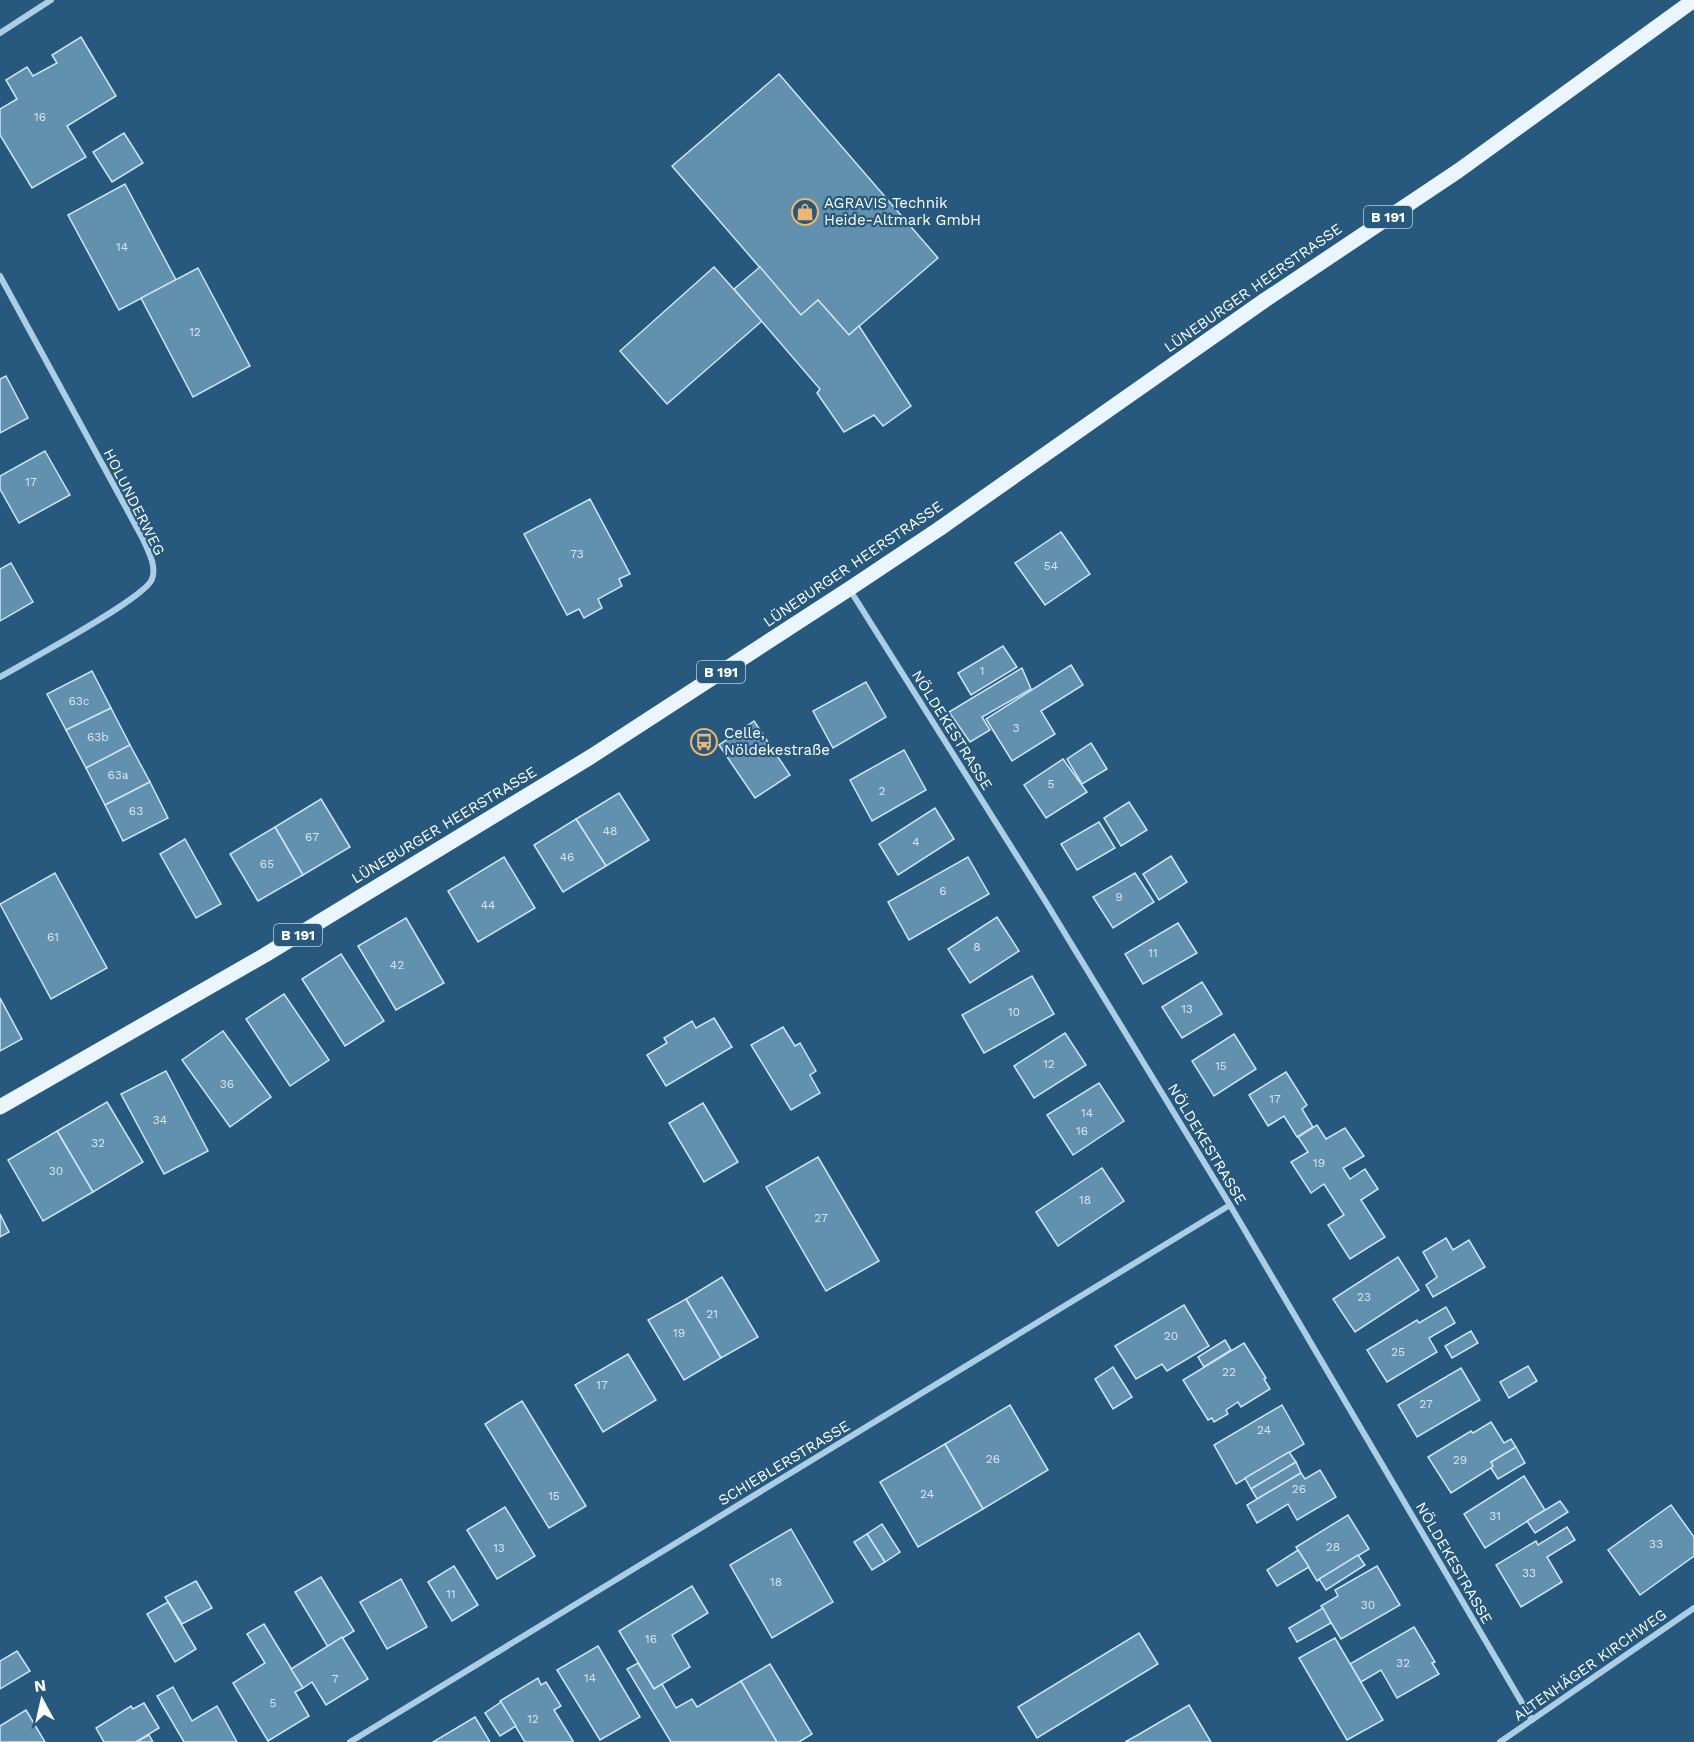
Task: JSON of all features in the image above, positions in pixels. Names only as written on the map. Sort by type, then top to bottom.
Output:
[{"type":"main road","name":"LÜNEBURGER HEERSTRASSE","points":[[0,1107],[265,955],[582,762],[849,589],[939,529],[1265,300],[1458,171],[1694,0]]},
{"type":"street","points":[[0,33],[51,0]]},
{"type":"street","name":"HOLUNDERWEG","points":[[0,276],[142,539],[153,567],[153,578],[147,588],[0,677]]},
{"type":"street","name":"NÖLDEKESTRASSE","points":[[849,589],[1044,899],[1230,1205],[1532,1720]]},
{"type":"street","name":"SCHIEBLERSTRASSE","points":[[350,1742],[1230,1205]]},
{"type":"street","name":"ALTENHÄGER KIRCHWEG","points":[[1500,1742],[1694,1608]]},
{"type":"building","points":[[81,37],[116,96],[67,126],[86,157],[32,188],[0,135],[0,109],[17,99],[6,80],[27,67],[33,76],[57,63],[52,55]]},
{"type":"building","name":"AGRAVIS Technik Heide-Altmark GmbH","points":[[779,74],[938,258],[849,335],[818,300],[801,315],[672,166]]},
{"type":"building","points":[[124,133],[143,163],[112,182],[93,152]]},
{"type":"building","points":[[125,184],[176,280],[119,310],[68,215]]},
{"type":"building","points":[[714,267],[762,321],[667,404],[620,351]]},
{"type":"building","points":[[760,267],[801,315],[818,300],[849,335],[859,326],[911,406],[883,426],[874,415],[844,432],[817,393],[820,389],[734,289]]},
{"type":"building","points":[[198,268],[250,366],[193,397],[141,298]]},
{"type":"building","points":[[6,376],[28,418],[0,433],[0,379]]},
{"type":"building","points":[[45,451],[70,495],[19,523],[0,489],[0,476]]},
{"type":"building","points":[[590,499],[630,574],[619,579],[622,586],[598,599],[602,608],[584,618],[579,609],[567,615],[524,534]]},
{"type":"building","points":[[1061,532],[1090,574],[1045,605],[1015,563]]},
{"type":"building","points":[[11,563],[33,602],[0,621],[0,569]]},
{"type":"building","points":[[1003,646],[1017,667],[971,695],[958,673]]},
{"type":"building","points":[[1071,665],[1083,685],[1041,711],[1055,734],[1012,761],[986,719]]},
{"type":"building","points":[[1022,668],[1031,689],[982,717],[990,730],[970,742],[949,712]]},
{"type":"building","points":[[92,671],[111,708],[66,730],[47,694]]},
{"type":"building","points":[[866,682],[886,717],[833,748],[813,711]]},
{"type":"building","points":[[111,708],[130,745],[86,768],[66,730]]},
{"type":"building","points":[[754,721],[790,775],[755,798],[719,745]]},
{"type":"building","points":[[1091,743],[1107,769],[1082,784],[1067,759]]},
{"type":"building","points":[[130,745],[150,782],[105,805],[86,768]]},
{"type":"building","points":[[904,750],[926,790],[872,821],[850,780]]},
{"type":"building","points":[[1063,759],[1087,792],[1046,818],[1024,785]]},
{"type":"building","points":[[150,782],[168,818],[123,841],[105,805]]},
{"type":"building","points":[[619,793],[649,840],[606,866],[576,819]]},
{"type":"building","points":[[321,799],[350,847],[303,875],[275,827]]},
{"type":"building","points":[[1129,802],[1147,830],[1121,846],[1104,818]]},
{"type":"building","points":[[935,808],[954,839],[898,875],[879,844]]},
{"type":"building","points":[[576,819],[606,866],[563,892],[534,845]]},
{"type":"building","points":[[1099,822],[1115,848],[1077,870],[1061,844]]},
{"type":"building","points":[[275,827],[303,875],[258,901],[230,854]]},
{"type":"building","points":[[185,839],[221,904],[196,918],[160,854]]},
{"type":"building","points":[[1171,856],[1187,882],[1159,900],[1143,874]]},
{"type":"building","points":[[504,857],[535,908],[478,942],[448,891]]},
{"type":"building","points":[[968,857],[989,894],[909,940],[888,902]]},
{"type":"building","points":[[55,873],[107,968],[51,999],[0,904]]},
{"type":"building","points":[[1135,873],[1154,902],[1113,928],[1093,897]]},
{"type":"building","points":[[997,917],[1019,951],[970,983],[948,949]]},
{"type":"building","points":[[406,918],[444,983],[396,1010],[358,946]]},
{"type":"building","points":[[1178,923],[1197,953],[1143,984],[1125,954]]},
{"type":"building","points":[[341,954],[384,1021],[345,1046],[302,979]]},
{"type":"building","points":[[1032,976],[1054,1014],[984,1053],[962,1015]]},
{"type":"building","points":[[1202,982],[1222,1014],[1182,1038],[1162,1007]]},
{"type":"building","points":[[284,994],[329,1060],[290,1086],[246,1019]]},
{"type":"building","points":[[0,998],[22,1039],[0,1051]]},
{"type":"building","points":[[714,1018],[732,1047],[666,1086],[647,1055],[667,1043],[664,1038],[692,1021],[696,1028]]},
{"type":"building","points":[[783,1027],[795,1046],[800,1043],[816,1071],[810,1075],[820,1093],[791,1110],[751,1045]]},
{"type":"building","points":[[223,1031],[271,1097],[230,1127],[182,1060]]},
{"type":"building","points":[[1065,1033],[1086,1065],[1034,1098],[1014,1066]]},
{"type":"building","points":[[1234,1034],[1256,1069],[1214,1096],[1192,1061]]},
{"type":"building","points":[[166,1071],[208,1151],[164,1174],[121,1094]]},
{"type":"building","points":[[1286,1072],[1307,1105],[1302,1109],[1313,1127],[1297,1137],[1284,1116],[1268,1126],[1249,1095]]},
{"type":"building","points":[[1099,1083],[1124,1121],[1073,1155],[1047,1115]]},
{"type":"building","points":[[107,1102],[143,1162],[93,1192],[57,1131]]},
{"type":"building","points":[[703,1103],[738,1162],[704,1182],[669,1123]]},
{"type":"building","points":[[1317,1125],[1326,1139],[1345,1128],[1364,1156],[1343,1168],[1350,1179],[1365,1169],[1378,1189],[1361,1200],[1385,1237],[1350,1259],[1328,1225],[1344,1215],[1324,1184],[1311,1193],[1291,1162],[1308,1152],[1298,1137]]},
{"type":"building","points":[[57,1131],[93,1192],[43,1221],[8,1160]]},
{"type":"building","points":[[818,1157],[879,1261],[826,1291],[766,1187]]},
{"type":"building","points":[[1102,1168],[1124,1201],[1058,1246],[1036,1212]]},
{"type":"building","points":[[0,1214],[9,1232],[0,1237]]},
{"type":"building","points":[[1446,1238],[1453,1250],[1469,1240],[1485,1267],[1433,1297],[1426,1285],[1437,1277],[1423,1252]]},
{"type":"building","points":[[1398,1257],[1419,1290],[1355,1332],[1333,1299]]},
{"type":"building","points":[[722,1277],[758,1337],[721,1358],[686,1299]]},
{"type":"building","points":[[686,1299],[721,1358],[684,1380],[648,1320]]},
{"type":"building","points":[[1184,1305],[1209,1346],[1167,1371],[1162,1364],[1136,1379],[1115,1346]]},
{"type":"building","points":[[1446,1307],[1455,1323],[1429,1338],[1437,1352],[1387,1382],[1367,1350],[1417,1320],[1419,1323]]},
{"type":"building","points":[[1471,1331],[1478,1343],[1452,1358],[1445,1346]]},
{"type":"building","points":[[1225,1340],[1231,1350],[1204,1367],[1198,1357]]},
{"type":"building","points":[[1244,1343],[1266,1378],[1264,1379],[1270,1389],[1241,1407],[1238,1402],[1226,1410],[1228,1414],[1214,1422],[1212,1418],[1208,1420],[1183,1380]]},
{"type":"building","points":[[628,1354],[656,1400],[603,1432],[575,1385]]},
{"type":"building","points":[[1528,1366],[1537,1381],[1509,1398],[1500,1382]]},
{"type":"building","points":[[1113,1367],[1132,1397],[1113,1409],[1095,1379]]},
{"type":"building","points":[[1461,1368],[1480,1400],[1417,1437],[1398,1405]]},
{"type":"building","points":[[522,1401],[586,1506],[549,1528],[485,1424]]},
{"type":"building","points":[[1010,1405],[1048,1470],[983,1509],[945,1444]]},
{"type":"building","points":[[1282,1405],[1304,1444],[1236,1484],[1214,1445]]},
{"type":"building","points":[[1491,1422],[1504,1443],[1511,1439],[1516,1447],[1491,1462],[1493,1466],[1491,1468],[1451,1493],[1428,1457],[1471,1431],[1473,1433]]},
{"type":"building","points":[[945,1444],[983,1509],[918,1547],[880,1482]]},
{"type":"building","points":[[1516,1447],[1525,1463],[1498,1479],[1491,1468],[1493,1466],[1491,1462]]},
{"type":"building","points":[[1289,1452],[1296,1462],[1251,1489],[1245,1478]]},
{"type":"building","points":[[1296,1462],[1301,1473],[1257,1499],[1251,1489]]},
{"type":"building","points":[[1320,1470],[1336,1497],[1297,1520],[1288,1504],[1257,1523],[1247,1505],[1301,1473],[1305,1479]]},
{"type":"building","points":[[1524,1476],[1545,1510],[1485,1548],[1464,1514]]},
{"type":"building","points":[[1560,1501],[1568,1512],[1535,1533],[1527,1521]]},
{"type":"building","points":[[1671,1505],[1694,1537],[1694,1556],[1640,1595],[1608,1550]]},
{"type":"building","points":[[505,1507],[535,1556],[497,1579],[467,1530]]},
{"type":"building","points":[[1348,1515],[1369,1549],[1317,1581],[1296,1547]]},
{"type":"building","points":[[882,1524],[900,1552],[885,1562],[867,1534]]},
{"type":"building","points":[[1567,1527],[1575,1540],[1547,1557],[1562,1582],[1521,1607],[1496,1565],[1536,1541],[1538,1545]]},
{"type":"building","points":[[791,1529],[833,1602],[772,1638],[730,1565]]},
{"type":"building","points":[[867,1534],[885,1562],[872,1570],[854,1542]]},
{"type":"building","points":[[1298,1550],[1309,1567],[1277,1586],[1267,1570]]},
{"type":"building","points":[[1358,1555],[1365,1565],[1326,1590],[1319,1579]]},
{"type":"building","points":[[454,1566],[478,1605],[452,1621],[428,1582]]},
{"type":"building","points":[[1377,1566],[1400,1605],[1341,1639],[1321,1606],[1338,1596],[1335,1590]]},
{"type":"building","points":[[321,1577],[354,1631],[328,1647],[295,1592]]},
{"type":"building","points":[[401,1579],[427,1627],[387,1649],[360,1602]]},
{"type":"building","points":[[196,1581],[212,1608],[182,1624],[165,1597]]},
{"type":"building","points":[[692,1586],[708,1613],[672,1635],[690,1667],[654,1689],[619,1631]]},
{"type":"building","points":[[168,1602],[196,1649],[175,1662],[147,1614]]},
{"type":"building","points":[[1323,1608],[1331,1623],[1297,1642],[1289,1628]]},
{"type":"building","points":[[264,1624],[303,1688],[295,1692],[309,1716],[268,1741],[233,1683],[265,1663],[247,1634]]},
{"type":"building","points":[[1414,1627],[1435,1662],[1432,1663],[1439,1674],[1397,1698],[1381,1670],[1361,1682],[1350,1664]]},
{"type":"building","points":[[1139,1633],[1158,1664],[1037,1738],[1018,1707]]},
{"type":"building","points":[[342,1637],[368,1679],[326,1705],[312,1682],[303,1688],[291,1669]]},
{"type":"building","points":[[1335,1638],[1383,1720],[1347,1740],[1299,1658]]},
{"type":"building","points":[[598,1646],[640,1717],[600,1740],[557,1670]]},
{"type":"building","points":[[17,1651],[30,1671],[0,1689],[0,1661]]},
{"type":"building","points":[[638,1663],[654,1689],[662,1684],[676,1708],[692,1699],[697,1707],[741,1681],[777,1742],[671,1742],[627,1669]]},
{"type":"building","points":[[770,1664],[812,1734],[799,1742],[777,1742],[741,1681]]},
{"type":"building","points":[[538,1678],[541,1685],[546,1682],[561,1706],[554,1710],[572,1742],[525,1742],[500,1701]]},
{"type":"building","points":[[173,1687],[192,1721],[217,1706],[237,1742],[184,1742],[157,1696]]},
{"type":"building","points":[[501,1702],[516,1726],[500,1736],[485,1713]]},
{"type":"building","points":[[144,1703],[159,1728],[136,1742],[104,1742],[96,1728],[131,1706],[133,1709]]},
{"type":"building","points":[[1189,1705],[1211,1742],[1125,1742],[1136,1736]]},
{"type":"building","points":[[26,1710],[45,1742],[0,1742],[0,1726]]},
{"type":"building","points":[[475,1717],[490,1742],[433,1742]]},
{"type":"building","points":[[149,1735],[153,1742],[136,1742]]},
{"type":"place","name":"AGRAVIS Technik Heide-Altmark GmbH","points":[[805,212]]},
{"type":"place","name":"Celle, Nöldekestraße","points":[[704,742]]}]
